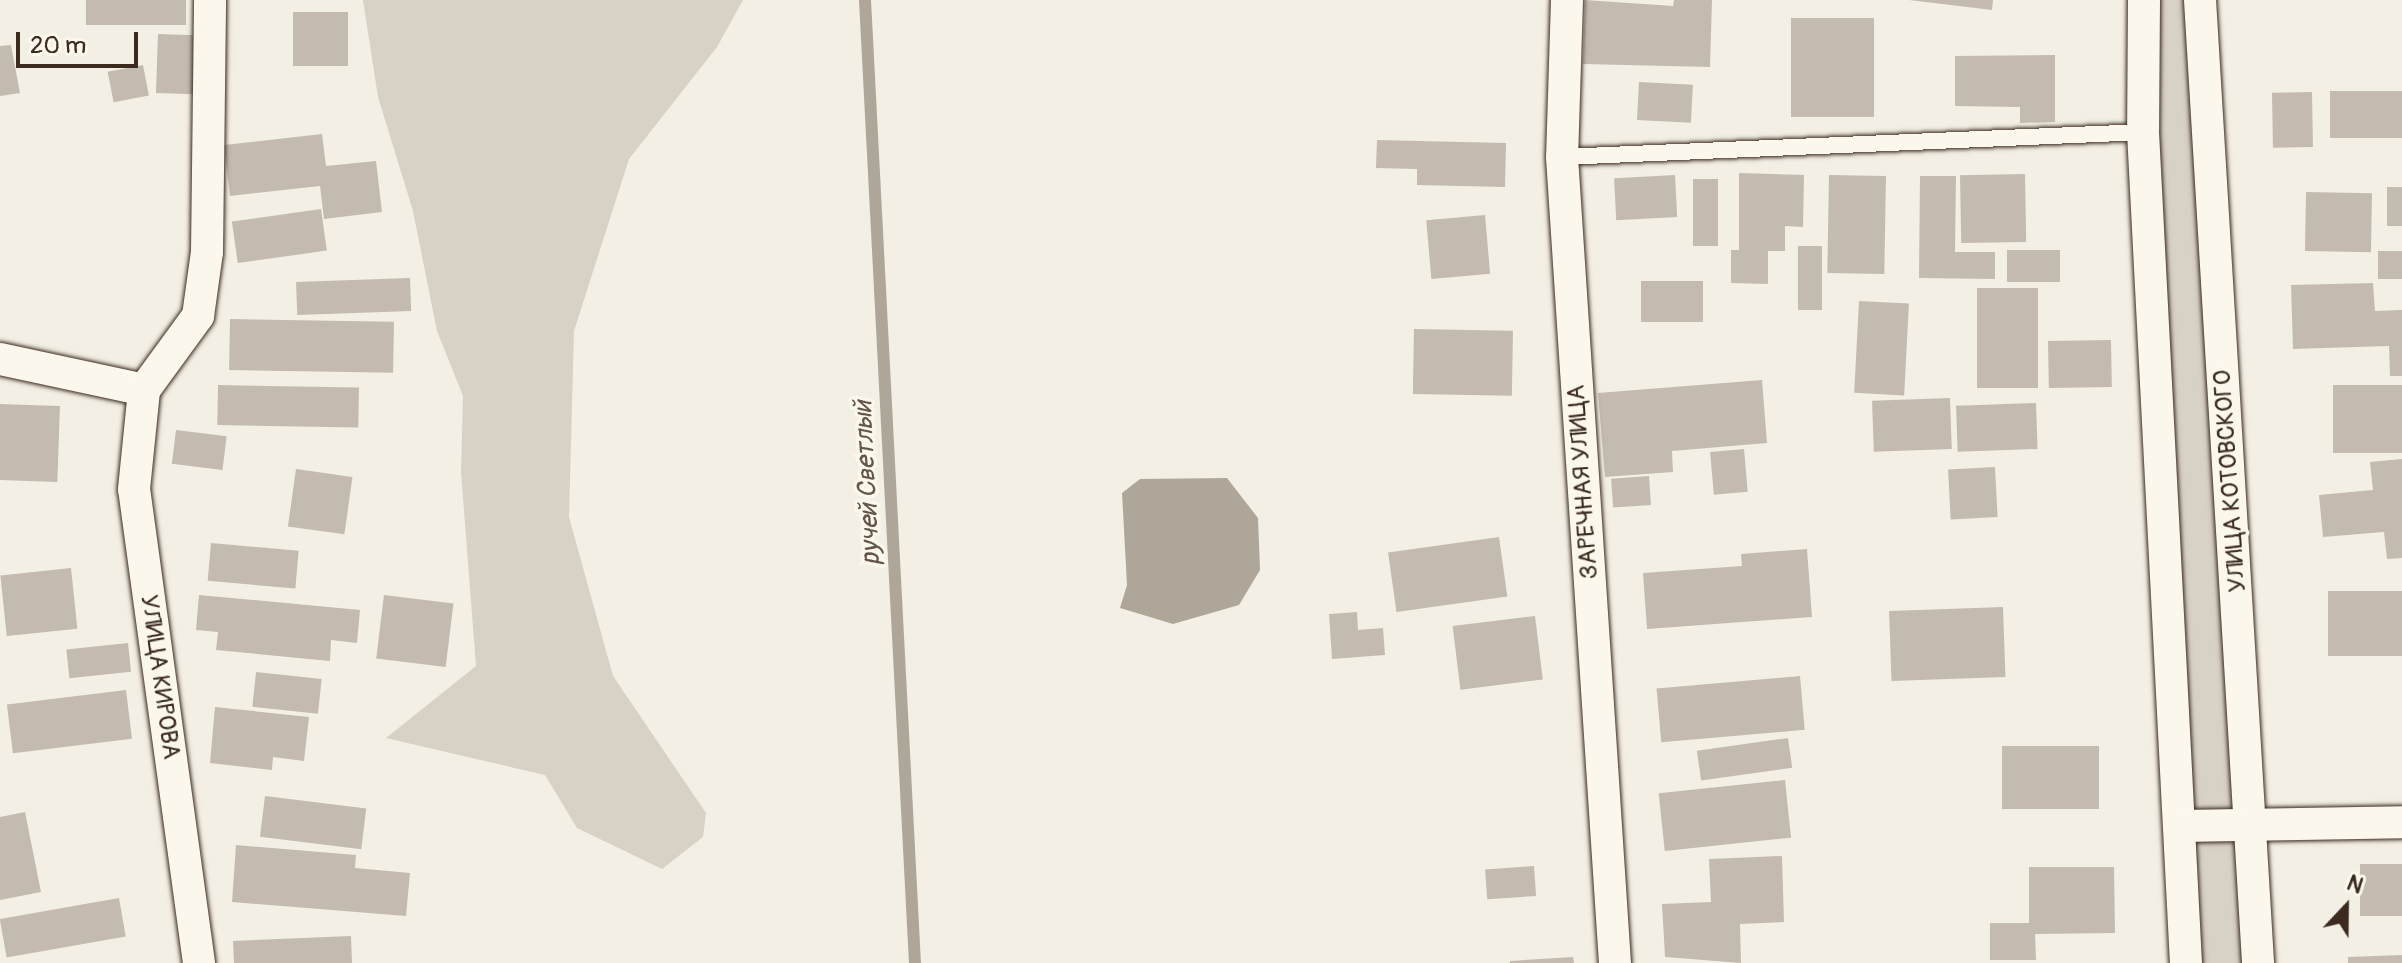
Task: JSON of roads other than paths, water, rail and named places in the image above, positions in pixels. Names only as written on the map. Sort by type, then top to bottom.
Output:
[{"type":"street","points":[[0,359],[144,390],[198,316],[207,252],[210,0]]},
{"type":"street","name":"ЗАРЕЧНАЯ УЛИЦА","points":[[1567,0],[1562,157],[1615,963]]},
{"type":"street","points":[[2144,0],[2143,132],[2166,637],[2182,826],[2186,963]]},
{"type":"street","name":"УЛИЦА КОТОВСКОГО","points":[[2200,0],[2253,828],[2258,963]]},
{"type":"street","name":"УЛИЦА КИРОВА","points":[[144,390],[134,489],[199,963]]},
{"type":"street","points":[[2182,826],[2253,828],[2402,822]]},
{"type":"lane","points":[[1562,157],[2143,132]]},
{"type":"waterway","name":"ручей Светлый","points":[[865,0],[915,963]]}]
